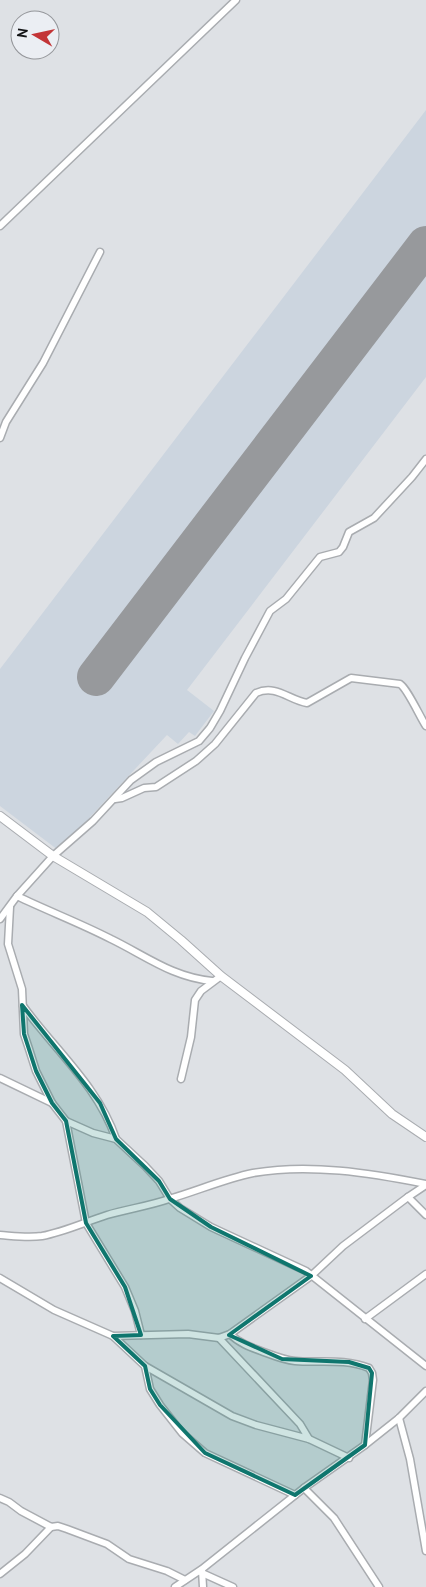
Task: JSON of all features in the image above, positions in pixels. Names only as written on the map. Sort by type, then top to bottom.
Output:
[{"type":"street","points":[[0,226],[236,0]]},
{"type":"street","points":[[0,438],[6,422],[43,363],[100,252]]},
{"type":"street","points":[[0,919],[17,896],[53,856],[115,799],[131,780],[156,762],[199,741],[210,728],[220,711],[270,611],[286,599],[320,557],[339,552],[349,532],[374,518],[426,459]]},
{"type":"street","points":[[115,799],[122,798],[144,788],[156,787],[196,761],[215,744],[256,693],[264,689],[273,690],[308,703],[351,678],[400,684],[405,687],[426,726]]},
{"type":"street","points":[[0,816],[53,856],[147,912],[222,976],[344,1070],[392,1114],[426,1138]]},
{"type":"street","points":[[17,896],[90,928],[147,960],[181,976],[196,980],[212,981]]},
{"type":"street","points":[[10,907],[8,944],[22,989],[24,1034],[36,1071],[52,1103],[66,1121],[86,1223],[125,1287],[135,1311],[141,1335]]},
{"type":"street","points":[[181,1079],[191,1037],[195,1000],[201,991],[212,981],[222,976]]},
{"type":"street","points":[[22,1005],[80,1075],[100,1103],[116,1139],[150,1171],[170,1199],[211,1227],[300,1267],[426,1366]]},
{"type":"street","points":[[0,1078],[52,1103]]},
{"type":"street","points":[[66,1121],[94,1133],[116,1139]]},
{"type":"street","points":[[0,1234],[24,1237],[59,1232],[211,1185],[274,1170],[338,1171],[397,1178],[426,1185]]},
{"type":"street","points":[[113,1336],[188,1334],[219,1338],[230,1334],[311,1276],[343,1246],[426,1185]]},
{"type":"street","points":[[408,1197],[426,1215]]},
{"type":"street","points":[[365,1319],[426,1274]]},
{"type":"street","points":[[0,1278],[54,1310],[113,1336],[145,1366],[232,1416],[256,1425],[309,1439],[349,1458]]},
{"type":"street","points":[[230,1334],[249,1347],[282,1359],[349,1362],[369,1368],[373,1380],[365,1445]]},
{"type":"street","points":[[219,1338],[300,1424],[309,1439]]},
{"type":"street","points":[[145,1366],[150,1389],[160,1405],[182,1433],[205,1453],[295,1495]]},
{"type":"street","points":[[175,1587],[202,1571],[304,1488],[349,1458],[399,1418],[426,1391]]},
{"type":"street","points":[[399,1418],[410,1459],[426,1551]]},
{"type":"street","points":[[304,1488],[334,1518],[379,1587]]},
{"type":"street","points":[[0,1498],[9,1502],[21,1512],[51,1527],[58,1526],[107,1544],[129,1559],[167,1571],[185,1580]]},
{"type":"street","points":[[417,1504],[426,1507]]},
{"type":"street","points":[[0,1574],[25,1554],[51,1527]]},
{"type":"street","points":[[202,1571],[203,1587]]},
{"type":"street","points":[[202,1571],[233,1587]]},
{"type":"highlighted area","points":[[22,1005],[100,1103],[116,1139],[159,1181],[170,1199],[211,1227],[311,1276],[229,1335],[282,1359],[349,1362],[369,1368],[372,1373],[365,1445],[295,1495],[205,1453],[160,1405],[150,1389],[145,1366],[113,1336],[141,1335],[125,1287],[86,1223],[66,1121],[52,1103],[36,1071],[24,1034]]},
{"type":"shaded area","points":[[426,110],[426,377],[187,690],[214,711],[195,736],[189,732],[178,744],[167,735],[90,817],[92,820],[58,850],[0,806],[0,669]]},
{"type":"runway","points":[[96,677],[426,245]]}]
